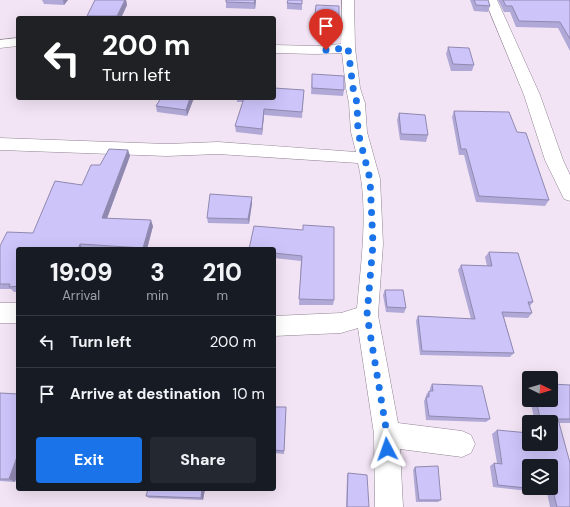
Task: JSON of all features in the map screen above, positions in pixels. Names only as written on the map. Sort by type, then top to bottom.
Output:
[{"type":"street","points":[[348,0],[348,48],[353,88],[357,103],[358,132],[366,158],[370,179],[373,244],[367,315],[387,434],[389,507]]},
{"type":"street","points":[[491,0],[532,95],[554,160],[570,194]]},
{"type":"street","points":[[0,44],[16,42]]},
{"type":"street","points":[[276,49],[316,50],[348,48]]},
{"type":"street","points":[[0,144],[167,150],[218,148],[276,154],[366,158]]},
{"type":"street","points":[[0,312],[16,313]]},
{"type":"street","points":[[276,326],[342,323],[367,315]]},
{"type":"street","points":[[387,434],[462,444]]},
{"type":"building","points":[[95,0],[125,0],[117,16],[87,16]]},
{"type":"building","points":[[226,0],[255,0],[254,3],[226,2]]},
{"type":"building","points":[[288,0],[302,0],[302,4],[287,3]]},
{"type":"building","points":[[474,0],[488,0],[490,6],[476,5]]},
{"type":"building","points":[[503,0],[570,0],[570,39],[560,22],[519,21],[512,6],[506,6]]},
{"type":"building","points":[[316,5],[339,6],[339,24],[314,23]]},
{"type":"building","points":[[448,47],[469,48],[474,65],[453,64]]},
{"type":"building","points":[[312,74],[344,76],[344,90],[312,88]]},
{"type":"building","points":[[276,88],[304,90],[302,112],[264,109],[262,129],[235,126],[243,100],[276,100]]},
{"type":"building","points":[[160,100],[189,100],[186,110],[156,106]]},
{"type":"building","points":[[454,111],[509,112],[517,132],[526,133],[549,200],[479,196],[466,149],[461,149]]},
{"type":"building","points":[[399,113],[425,115],[428,135],[401,134]]},
{"type":"building","points":[[109,149],[128,150],[102,218],[151,220],[143,247],[80,244],[79,247],[16,247],[16,286],[9,287],[10,284],[0,284],[0,246],[7,232],[33,233],[55,181],[82,185],[91,165],[100,165]]},
{"type":"building","points":[[210,194],[252,197],[248,219],[207,218]]},
{"type":"building","points":[[303,225],[334,227],[334,300],[299,299],[302,256],[276,253],[276,247],[249,247],[254,226],[303,230]]},
{"type":"building","points":[[489,252],[518,253],[533,302],[528,302],[532,313],[502,312],[514,353],[422,351],[418,316],[475,319],[461,265],[492,266]]},
{"type":"building","points":[[385,290],[403,290],[406,308],[387,307]]},
{"type":"building","points":[[432,384],[482,386],[490,419],[429,416],[426,397],[429,397],[429,391],[433,391]]},
{"type":"building","points":[[558,384],[570,385],[570,419],[558,419],[558,415],[539,415],[538,407],[558,407]]},
{"type":"building","points":[[0,393],[16,394],[16,460],[9,479],[0,479]]},
{"type":"building","points":[[276,407],[286,407],[284,451],[276,450]]},
{"type":"building","points":[[558,419],[570,463],[570,507],[557,507],[554,495],[558,495],[558,459],[522,459],[522,488],[498,485],[494,463],[502,464],[497,430],[522,432],[522,451],[558,451]]},
{"type":"building","points":[[438,466],[441,500],[419,500],[415,467]]},
{"type":"building","points":[[348,473],[367,475],[369,507],[347,507]]},
{"type":"building","points":[[147,491],[202,491],[201,498],[146,496]]},
{"type":"route","points":[[326,50],[348,48],[353,88],[357,103],[358,132],[364,149],[370,179],[373,244],[367,315],[387,434],[387,449]]}]
